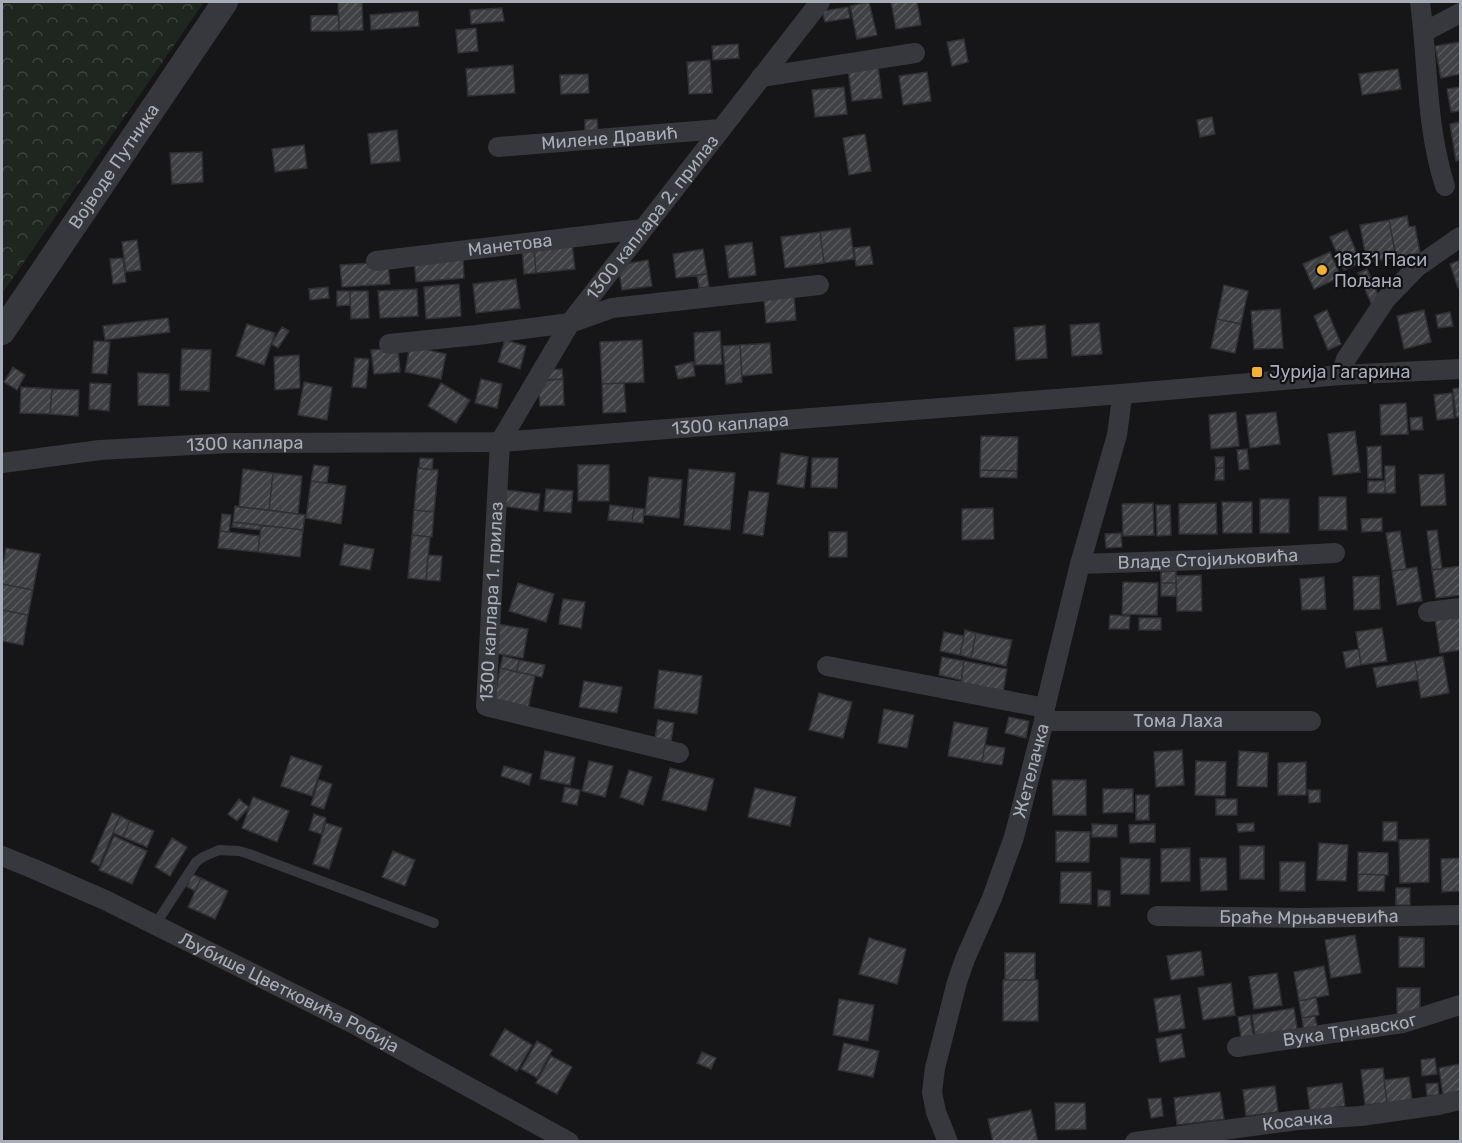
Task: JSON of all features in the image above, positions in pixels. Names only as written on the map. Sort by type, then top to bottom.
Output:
[{"type":"street","name":"Војводе Путника","points":[[2,332],[225,2]]},
{"type":"street","name":"1300 каплара 2. прилаз","points":[[500,442],[570,323],[820,2]]},
{"type":"street","points":[[1420,2],[1433,139],[1445,186]]},
{"type":"street","points":[[1424,32],[1461,14]]},
{"type":"street","points":[[761,77],[915,53]]},
{"type":"street","name":"Милене Дравић","points":[[498,147],[721,129]]},
{"type":"street","name":"Манетова","points":[[376,261],[643,229]]},
{"type":"street","points":[[1341,375],[1346,359],[1386,299],[1417,267],[1461,237]]},
{"type":"street","points":[[389,344],[570,323],[612,308],[819,285]]},
{"type":"street","name":"1300 каплара","points":[[2,464],[100,450],[229,443],[500,442],[1341,375],[1461,369]]},
{"type":"street","name":"Жетелачка","points":[[948,1142],[936,1112],[932,1092],[935,1068],[957,982],[992,898],[1014,837],[1080,564],[1117,435],[1121,394]]},
{"type":"street","name":"1300 каплара 1. прилаз","points":[[500,442],[486,706],[679,753]]},
{"type":"street","name":"Владе Стојиљковића","points":[[1080,564],[1335,553]]},
{"type":"street","points":[[1428,612],[1461,608]]},
{"type":"street","name":"Тома Лаха","points":[[827,666],[1044,715],[1311,721]]},
{"type":"street","name":"Љубише Цветковића Робија","points":[[2,856],[105,900],[354,1024],[569,1142]]},
{"type":"street","name":"Браће Мрњавчевића","points":[[1157,916],[1303,918],[1461,915]]},
{"type":"street","name":"Вука Трнавског","points":[[1237,1047],[1403,1023],[1461,1005]]},
{"type":"street","name":"Косачка","points":[[1135,1142],[1298,1119],[1360,1116],[1461,1100]]},
{"type":"lane","points":[[155,925],[196,862],[211,853],[229,850],[249,854],[434,924]]},
{"type":"green space","points":[[2,2],[204,2],[2,294]]},
{"type":"building","points":[[338,2],[362,2],[363,30],[339,31]]},
{"type":"building","points":[[869,2],[877,35],[857,39],[850,6]]},
{"type":"building","points":[[891,2],[917,2],[921,25],[896,29]]},
{"type":"building","points":[[848,7],[850,18],[825,22],[822,11]]},
{"type":"building","points":[[502,8],[504,21],[471,24],[470,10]]},
{"type":"building","points":[[418,11],[419,26],[371,30],[370,15]]},
{"type":"building","points":[[339,15],[339,31],[311,31],[311,16]]},
{"type":"building","points":[[476,28],[478,51],[458,53],[456,30]]},
{"type":"building","points":[[964,39],[968,62],[952,66],[947,42]]},
{"type":"building","points":[[1460,42],[1460,74],[1441,78],[1435,46]]},
{"type":"building","points":[[738,44],[739,58],[713,60],[712,46]]},
{"type":"building","points":[[710,60],[712,93],[689,94],[687,62]]},
{"type":"building","points":[[513,65],[515,93],[468,96],[466,69]]},
{"type":"building","points":[[878,66],[882,98],[852,101],[848,69]]},
{"type":"building","points":[[1398,69],[1401,89],[1362,95],[1359,74]]},
{"type":"building","points":[[927,72],[931,101],[903,105],[899,76]]},
{"type":"building","points":[[588,74],[589,93],[561,94],[560,75]]},
{"type":"building","points":[[844,87],[847,114],[815,117],[812,90]]},
{"type":"building","points":[[1460,87],[1460,111],[1451,112],[1447,89]]},
{"type":"building","points":[[1212,117],[1215,134],[1200,137],[1197,120]]},
{"type":"building","points":[[597,119],[598,133],[585,134],[585,120]]},
{"type":"building","points":[[1460,122],[1460,160],[1456,161],[1450,124]]},
{"type":"building","points":[[397,130],[400,161],[371,164],[368,134]]},
{"type":"building","points":[[865,134],[871,171],[849,175],[843,138]]},
{"type":"building","points":[[304,145],[307,168],[275,172],[272,149]]},
{"type":"building","points":[[202,152],[203,182],[172,184],[170,153]]},
{"type":"building","points":[[1407,216],[1409,227],[1415,226],[1420,253],[1396,257],[1389,220]]},
{"type":"building","points":[[1389,220],[1396,257],[1367,263],[1360,225]]},
{"type":"building","points":[[850,228],[854,259],[824,263],[820,232]]},
{"type":"building","points":[[1347,230],[1361,263],[1344,270],[1330,237]]},
{"type":"building","points":[[820,232],[824,263],[785,268],[781,237]]},
{"type":"building","points":[[137,240],[141,270],[126,272],[122,242]]},
{"type":"building","points":[[752,242],[756,275],[729,278],[725,246]]},
{"type":"building","points":[[572,243],[575,269],[536,273],[534,247]]},
{"type":"building","points":[[870,246],[873,264],[856,266],[854,248]]},
{"type":"building","points":[[534,247],[536,273],[524,274],[522,248]]},
{"type":"building","points":[[703,249],[707,274],[676,278],[673,254]]},
{"type":"building","name":"18131 Паси Пољана","points":[[1330,252],[1341,277],[1314,289],[1303,264]]},
{"type":"building","points":[[463,254],[464,278],[416,282],[414,258]]},
{"type":"building","points":[[123,258],[126,282],[113,284],[110,259]]},
{"type":"building","points":[[648,260],[652,286],[622,290],[618,265]]},
{"type":"building","points":[[1460,260],[1460,287],[1458,288],[1450,264]]},
{"type":"building","points":[[388,262],[390,284],[342,287],[340,265]]},
{"type":"building","points":[[1367,269],[1380,299],[1371,303],[1358,273]]},
{"type":"building","points":[[707,274],[709,287],[699,288],[697,275]]},
{"type":"building","points":[[516,279],[520,308],[476,313],[473,284]]},
{"type":"building","points":[[459,284],[461,316],[426,319],[424,287]]},
{"type":"building","points":[[1224,285],[1248,291],[1241,324],[1217,319]]},
{"type":"building","points":[[328,287],[329,298],[310,300],[309,289]]},
{"type":"building","points":[[417,289],[418,316],[380,318],[378,291]]},
{"type":"building","points":[[337,291],[350,291],[350,305],[337,306]]},
{"type":"building","points":[[350,291],[368,291],[369,318],[351,319]]},
{"type":"building","points":[[794,295],[796,320],[766,323],[764,298]]},
{"type":"building","points":[[1280,309],[1283,348],[1254,349],[1251,311]]},
{"type":"building","points":[[1327,310],[1341,344],[1328,350],[1314,316]]},
{"type":"building","points":[[1424,310],[1431,342],[1404,349],[1397,316]]},
{"type":"building","points":[[1450,312],[1453,326],[1438,328],[1436,315]]},
{"type":"building","points":[[168,318],[170,332],[105,340],[103,326]]},
{"type":"building","points":[[1217,319],[1241,324],[1235,353],[1211,348]]},
{"type":"building","points":[[1099,323],[1102,354],[1072,356],[1070,325]]},
{"type":"building","points":[[247,324],[275,333],[264,365],[236,356]]},
{"type":"building","points":[[1045,325],[1047,358],[1016,360],[1014,328]]},
{"type":"building","points":[[282,327],[289,331],[278,348],[271,344]]},
{"type":"building","points":[[720,331],[722,364],[695,365],[694,333]]},
{"type":"building","points":[[505,340],[526,346],[520,369],[498,362]]},
{"type":"building","points":[[642,340],[644,382],[602,384],[600,342]]},
{"type":"building","points":[[94,341],[110,342],[107,374],[92,373]]},
{"type":"building","points":[[770,343],[772,373],[742,376],[740,345]]},
{"type":"building","points":[[740,345],[742,382],[726,384],[723,346]]},
{"type":"building","points":[[410,346],[446,354],[441,379],[405,372]]},
{"type":"building","points":[[398,348],[400,372],[374,374],[371,350]]},
{"type":"building","points":[[182,349],[211,350],[209,391],[180,390]]},
{"type":"building","points":[[299,355],[300,388],[275,390],[274,357]]},
{"type":"building","points":[[355,358],[369,359],[366,388],[352,387]]},
{"type":"building","points":[[693,362],[695,376],[678,379],[675,366]]},
{"type":"building","points":[[13,367],[25,375],[17,390],[4,382]]},
{"type":"building","points":[[562,369],[563,379],[544,380],[544,370]]},
{"type":"building","points":[[138,373],[169,374],[169,406],[138,405]]},
{"type":"building","points":[[481,379],[502,384],[497,408],[475,403]]},
{"type":"building","points":[[563,379],[564,405],[540,406],[538,381]]},
{"type":"building","points":[[304,382],[332,387],[327,420],[298,415]]},
{"type":"building","points":[[90,383],[111,384],[109,411],[89,409]]},
{"type":"building","points":[[441,383],[470,400],[456,423],[428,406]]},
{"type":"building","points":[[624,383],[626,412],[603,413],[602,384]]},
{"type":"building","points":[[21,387],[52,389],[50,414],[20,413]]},
{"type":"building","points":[[1460,388],[1460,417],[1456,417],[1453,389]]},
{"type":"building","points":[[52,389],[79,390],[78,416],[50,414]]},
{"type":"building","points":[[1452,393],[1454,418],[1437,420],[1434,395]]},
{"type":"building","points":[[1406,403],[1408,434],[1381,435],[1380,405]]},
{"type":"building","points":[[1236,412],[1239,446],[1211,449],[1209,415]]},
{"type":"building","points":[[1276,412],[1280,444],[1250,448],[1246,415]]},
{"type":"building","points":[[1422,417],[1423,430],[1411,430],[1410,418]]},
{"type":"building","points":[[1355,431],[1360,472],[1333,475],[1328,434]]},
{"type":"building","points":[[981,436],[1018,437],[1017,471],[980,470]]},
{"type":"building","points":[[1381,446],[1382,478],[1368,478],[1367,447]]},
{"type":"building","points":[[1247,449],[1249,469],[1239,470],[1237,450]]},
{"type":"building","points":[[781,453],[808,457],[804,488],[777,484]]},
{"type":"building","points":[[1215,457],[1224,457],[1224,468],[1216,468]]},
{"type":"building","points":[[420,458],[433,459],[432,470],[419,468]]},
{"type":"building","points":[[812,458],[838,458],[837,488],[811,487]]},
{"type":"building","points":[[314,465],[329,467],[327,483],[311,481]]},
{"type":"building","points":[[578,465],[609,465],[609,501],[578,501]]},
{"type":"building","points":[[1385,466],[1395,466],[1395,493],[1385,493]]},
{"type":"building","points":[[418,468],[438,470],[434,512],[414,510]]},
{"type":"building","points":[[1216,468],[1224,468],[1224,480],[1215,480]]},
{"type":"building","points":[[243,469],[273,473],[269,510],[239,507]]},
{"type":"building","points":[[689,469],[735,473],[730,530],[684,525]]},
{"type":"building","points":[[980,470],[1017,471],[1017,478],[980,477]]},
{"type":"building","points":[[273,473],[302,476],[298,514],[269,510]]},
{"type":"building","points":[[1444,474],[1446,505],[1421,506],[1419,475]]},
{"type":"building","points":[[649,477],[682,480],[679,518],[645,515]]},
{"type":"building","points":[[311,481],[346,486],[341,524],[306,518]]},
{"type":"building","points":[[1368,481],[1385,481],[1385,493],[1368,493]]},
{"type":"building","points":[[546,489],[573,491],[571,513],[544,511]]},
{"type":"building","points":[[505,490],[540,494],[538,511],[503,506]]},
{"type":"building","points":[[749,491],[769,493],[763,536],[743,533]]},
{"type":"building","points":[[1319,497],[1346,497],[1347,530],[1319,530]]},
{"type":"building","points":[[1260,499],[1289,499],[1289,533],[1260,533]]},
{"type":"building","points":[[1222,502],[1252,502],[1252,533],[1223,533]]},
{"type":"building","points":[[1153,503],[1154,535],[1123,536],[1122,504]]},
{"type":"building","points":[[1216,503],[1217,534],[1179,534],[1179,504]]},
{"type":"building","points":[[610,505],[634,508],[632,522],[608,520]]},
{"type":"building","points":[[1156,505],[1170,505],[1171,535],[1157,536]]},
{"type":"building","points":[[235,506],[305,515],[303,530],[233,522]]},
{"type":"building","points":[[634,508],[644,509],[643,523],[632,522]]},
{"type":"building","points":[[993,508],[994,539],[962,540],[962,509]]},
{"type":"building","points":[[414,510],[434,512],[432,537],[412,535]]},
{"type":"building","points":[[222,514],[231,515],[229,532],[220,531]]},
{"type":"building","points":[[1382,518],[1382,531],[1362,532],[1361,519]]},
{"type":"building","points":[[233,522],[261,525],[261,530],[232,527]]},
{"type":"building","points":[[261,525],[303,530],[300,557],[258,552]]},
{"type":"building","points":[[1437,530],[1442,569],[1432,570],[1427,531]]},
{"type":"building","points":[[220,531],[260,536],[258,552],[218,548]]},
{"type":"building","points":[[1400,531],[1406,569],[1392,571],[1386,533]]},
{"type":"building","points":[[829,532],[847,532],[847,557],[829,557]]},
{"type":"building","points":[[1121,533],[1122,547],[1106,548],[1105,534]]},
{"type":"building","points":[[412,535],[430,537],[426,580],[408,578]]},
{"type":"building","points":[[344,544],[374,549],[370,570],[340,565]]},
{"type":"building","points":[[6,548],[40,554],[33,590],[2,584]]},
{"type":"building","points":[[428,555],[442,556],[440,581],[426,580]]},
{"type":"building","points":[[1460,566],[1460,595],[1436,598],[1432,570]]},
{"type":"building","points":[[1417,567],[1422,601],[1397,605],[1392,571]]},
{"type":"building","points":[[1176,571],[1176,583],[1161,583],[1161,572]]},
{"type":"building","points":[[1201,575],[1202,611],[1177,611],[1176,576]]},
{"type":"building","points":[[1379,576],[1380,609],[1354,610],[1353,577]]},
{"type":"building","points":[[1324,577],[1326,609],[1302,610],[1300,579]]},
{"type":"building","points":[[1123,582],[1158,583],[1157,615],[1122,614]]},
{"type":"building","points":[[518,583],[554,594],[546,622],[509,611]]},
{"type":"building","points":[[1161,583],[1176,583],[1176,596],[1161,596]]},
{"type":"building","points":[[2,584],[33,590],[28,615],[2,610]]},
{"type":"building","points":[[563,599],[585,602],[581,628],[559,624]]},
{"type":"building","points":[[2,610],[28,615],[23,645],[2,641]]},
{"type":"building","points":[[1110,615],[1130,616],[1129,629],[1109,629]]},
{"type":"building","points":[[1460,616],[1460,650],[1440,653],[1435,619]]},
{"type":"building","points":[[1139,618],[1161,618],[1161,630],[1139,630]]},
{"type":"building","points":[[497,624],[528,629],[523,658],[493,653]]},
{"type":"building","points":[[1382,628],[1387,661],[1361,665],[1356,632]]},
{"type":"building","points":[[965,630],[976,633],[971,658],[960,655]]},
{"type":"building","points":[[944,632],[964,636],[960,655],[940,651]]},
{"type":"building","points":[[976,633],[1012,640],[1006,666],[971,658]]},
{"type":"building","points":[[1359,649],[1361,665],[1346,668],[1343,652]]},
{"type":"building","points":[[503,656],[519,660],[517,672],[500,668]]},
{"type":"building","points":[[1443,656],[1449,693],[1421,698],[1415,661]]},
{"type":"building","points":[[942,657],[964,661],[961,680],[939,675]]},
{"type":"building","points":[[519,660],[545,665],[542,677],[517,672]]},
{"type":"building","points":[[964,661],[1007,669],[1003,692],[961,684]]},
{"type":"building","points":[[1415,661],[1418,680],[1377,687],[1373,668]]},
{"type":"building","points":[[500,668],[535,676],[528,709],[494,702]]},
{"type":"building","points":[[659,670],[702,676],[697,714],[654,708]]},
{"type":"building","points":[[584,681],[622,687],[617,713],[579,707]]},
{"type":"building","points":[[819,693],[852,702],[843,738],[809,730]]},
{"type":"building","points":[[884,709],[914,715],[907,748],[878,743]]},
{"type":"building","points":[[1009,717],[1029,721],[1026,738],[1005,733]]},
{"type":"building","points":[[658,720],[674,723],[671,741],[655,738]]},
{"type":"building","points":[[954,722],[988,728],[982,762],[948,756]]},
{"type":"building","points":[[985,745],[1005,748],[1002,765],[982,762]]},
{"type":"building","points":[[1182,750],[1184,785],[1156,787],[1154,752]]},
{"type":"building","points":[[545,751],[575,757],[570,785],[540,779]]},
{"type":"building","points":[[1239,751],[1268,753],[1267,787],[1237,786]]},
{"type":"building","points":[[291,756],[322,766],[312,796],[281,786]]},
{"type":"building","points":[[589,761],[613,766],[605,797],[582,791]]},
{"type":"building","points":[[1196,761],[1226,762],[1225,796],[1195,795]]},
{"type":"building","points":[[1306,762],[1306,795],[1278,795],[1278,763]]},
{"type":"building","points":[[504,766],[532,774],[529,785],[501,776]]},
{"type":"building","points":[[670,768],[714,779],[706,811],[662,800]]},
{"type":"building","points":[[629,770],[652,777],[643,805],[620,797]]},
{"type":"building","points":[[319,780],[332,784],[324,809],[311,805]]},
{"type":"building","points":[[1052,780],[1086,780],[1086,815],[1053,815]]},
{"type":"building","points":[[565,787],[580,790],[577,805],[562,802]]},
{"type":"building","points":[[755,788],[796,797],[790,826],[748,817]]},
{"type":"building","points":[[1103,789],[1133,789],[1133,812],[1103,813]]},
{"type":"building","points":[[1308,790],[1320,790],[1320,802],[1309,803]]},
{"type":"building","points":[[1136,795],[1149,795],[1149,820],[1136,820]]},
{"type":"building","points":[[253,797],[289,811],[277,842],[242,828]]},
{"type":"building","points":[[239,799],[249,807],[237,821],[228,814]]},
{"type":"building","points":[[1216,799],[1237,799],[1237,815],[1216,815]]},
{"type":"building","points":[[112,813],[120,816],[99,866],[91,862]]},
{"type":"building","points":[[314,814],[326,818],[321,834],[309,830]]},
{"type":"building","points":[[120,816],[130,821],[123,837],[113,833]]},
{"type":"building","points":[[130,821],[154,831],[147,847],[123,837]]},
{"type":"building","points":[[1383,822],[1397,822],[1397,841],[1383,841]]},
{"type":"building","points":[[326,823],[342,828],[329,869],[313,864]]},
{"type":"building","points":[[1254,823],[1254,831],[1238,832],[1237,824]]},
{"type":"building","points":[[1092,824],[1117,825],[1117,837],[1092,837]]},
{"type":"building","points":[[1155,824],[1155,842],[1130,843],[1129,825]]},
{"type":"building","points":[[1056,831],[1090,832],[1089,862],[1056,862]]},
{"type":"building","points":[[114,836],[147,851],[132,884],[99,870]]},
{"type":"building","points":[[172,838],[187,847],[170,876],[155,867]]},
{"type":"building","points":[[1429,839],[1429,882],[1400,883],[1399,840]]},
{"type":"building","points":[[1319,843],[1348,845],[1346,881],[1317,880]]},
{"type":"building","points":[[1240,846],[1264,846],[1264,879],[1240,879]]},
{"type":"building","points":[[1190,848],[1190,881],[1161,882],[1161,849]]},
{"type":"building","points":[[393,851],[415,860],[405,886],[382,877]]},
{"type":"building","points":[[1358,852],[1388,853],[1388,875],[1358,874]]},
{"type":"building","points":[[1121,858],[1150,859],[1149,894],[1121,894]]},
{"type":"building","points":[[1200,858],[1226,858],[1227,890],[1201,891]]},
{"type":"building","points":[[1460,858],[1460,891],[1442,892],[1441,859]]},
{"type":"building","points":[[1280,862],[1305,862],[1305,891],[1280,891]]},
{"type":"building","points":[[1061,872],[1091,872],[1091,904],[1060,903]]},
{"type":"building","points":[[192,874],[201,878],[195,891],[187,887]]},
{"type":"building","points":[[1358,874],[1385,875],[1384,891],[1358,891]]},
{"type":"building","points":[[201,878],[228,891],[215,919],[188,907]]},
{"type":"building","points":[[1396,888],[1410,888],[1410,905],[1396,905]]},
{"type":"building","points":[[1098,890],[1110,891],[1110,906],[1098,906]]},
{"type":"building","points":[[1355,935],[1361,973],[1331,978],[1325,940]]},
{"type":"building","points":[[1399,937],[1424,938],[1424,967],[1399,967]]},
{"type":"building","points":[[869,938],[906,949],[897,984],[859,974]]},
{"type":"building","points":[[1201,951],[1204,975],[1171,980],[1167,956]]},
{"type":"building","points":[[1005,953],[1035,953],[1035,980],[1005,980]]},
{"type":"building","points":[[1324,966],[1329,995],[1299,1001],[1294,972]]},
{"type":"building","points":[[1277,973],[1282,1005],[1254,1009],[1249,977]]},
{"type":"building","points":[[1003,980],[1038,980],[1038,1021],[1003,1021]]},
{"type":"building","points":[[1231,983],[1235,1015],[1203,1020],[1198,988]]},
{"type":"building","points":[[1397,988],[1420,988],[1420,1015],[1397,1015]]},
{"type":"building","points":[[1180,995],[1185,1028],[1159,1032],[1154,999]]},
{"type":"building","points":[[1316,997],[1319,1015],[1302,1018],[1299,1001]]},
{"type":"building","points":[[839,999],[874,1005],[868,1041],[833,1035]]},
{"type":"building","points":[[1294,1008],[1298,1034],[1256,1041],[1252,1015]]},
{"type":"building","points":[[1250,1015],[1254,1041],[1242,1043],[1238,1017]]},
{"type":"building","points":[[1315,1016],[1318,1031],[1304,1033],[1302,1018]]},
{"type":"building","points":[[505,1029],[532,1045],[517,1071],[490,1055]]},
{"type":"building","points":[[1181,1034],[1185,1057],[1160,1062],[1156,1039]]},
{"type":"building","points":[[537,1041],[552,1050],[537,1078],[521,1069]]},
{"type":"building","points":[[844,1043],[879,1051],[873,1077],[838,1070]]},
{"type":"building","points":[[702,1052],[716,1058],[711,1069],[697,1063]]},
{"type":"building","points":[[551,1056],[572,1067],[557,1094],[536,1083]]},
{"type":"building","points":[[1435,1058],[1437,1074],[1422,1076],[1421,1060]]},
{"type":"building","points":[[1460,1064],[1460,1092],[1443,1095],[1439,1068]]},
{"type":"building","points":[[1383,1068],[1387,1103],[1365,1105],[1361,1070]]},
{"type":"building","points":[[1409,1077],[1412,1100],[1387,1103],[1384,1080]]},
{"type":"building","points":[[1342,1083],[1345,1106],[1310,1111],[1307,1088]]},
{"type":"building","points":[[1438,1083],[1439,1095],[1427,1096],[1426,1084]]},
{"type":"building","points":[[1275,1086],[1278,1112],[1246,1116],[1243,1090]]},
{"type":"building","points":[[1220,1092],[1224,1119],[1177,1125],[1174,1098]]},
{"type":"building","points":[[1161,1098],[1163,1116],[1151,1118],[1148,1099]]},
{"type":"building","points":[[1055,1103],[1085,1103],[1086,1129],[1056,1130]]},
{"type":"building","points":[[1031,1110],[1038,1142],[993,1142],[988,1119]]},
{"type":"place","name":"18131 Паси Пољана","points":[[1322,270]]},
{"type":"place","name":"Јурија Гагарина","points":[[1257,372]]}]
